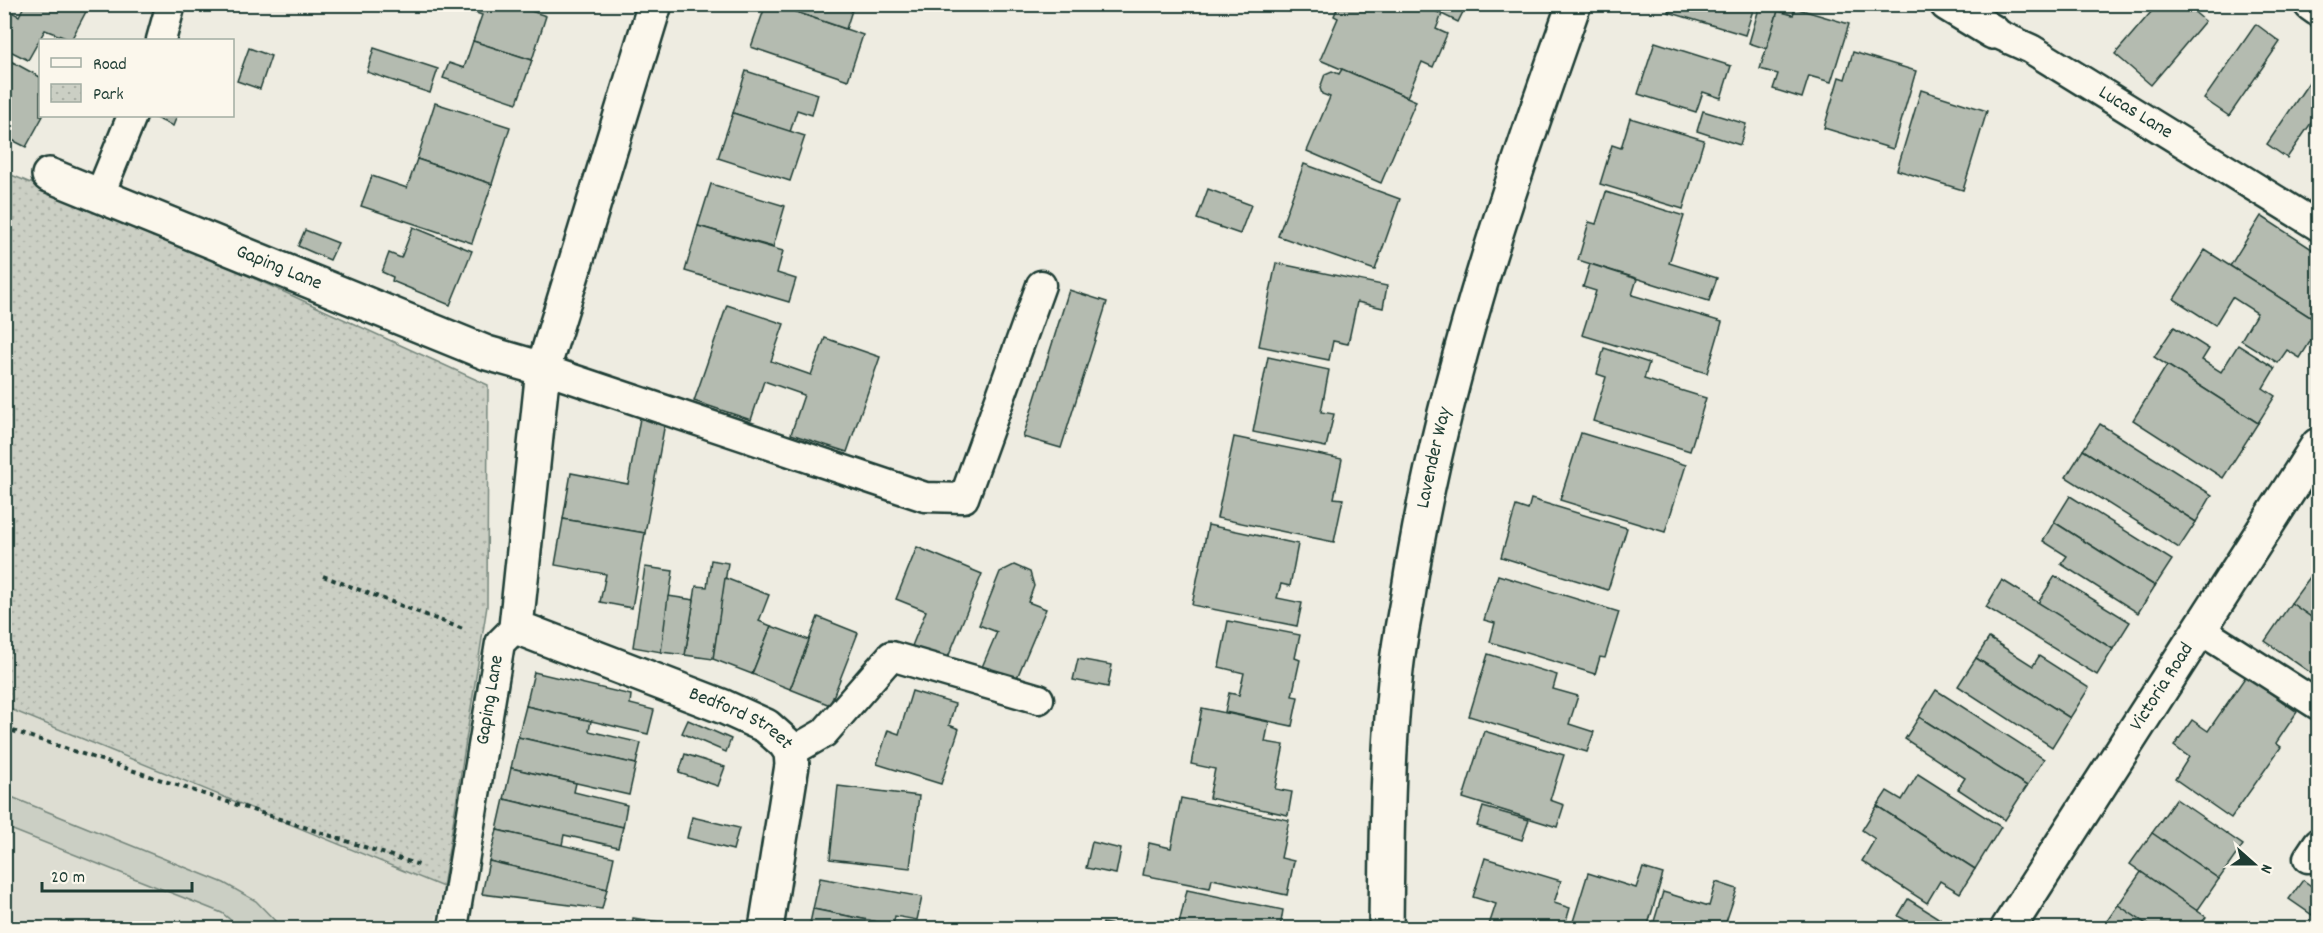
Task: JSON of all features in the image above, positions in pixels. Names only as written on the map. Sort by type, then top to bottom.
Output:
[{"type":"street","name":"Gaping Lane","points":[[508,635],[543,369],[655,4]]},
{"type":"street","name":"Lavender Way","points":[[1386,928],[1388,803],[1395,679],[1428,482],[1447,398],[1492,244],[1574,4]]},
{"type":"street","name":"Lucas Lane","points":[[1947,4],[1993,32]]},
{"type":"street","points":[[2311,4],[2319,9]]},
{"type":"street","name":"Gaping Lane","points":[[49,175],[487,353],[543,369]]},
{"type":"street","name":"Victoria Road","points":[[2008,928],[2319,445]]},
{"type":"street","name":"Bedford Street","points":[[508,635],[755,721],[776,733],[791,752],[791,781],[766,928]]},
{"type":"lane","points":[[161,39],[171,4]]},
{"type":"lane","name":"Lucas Lane","points":[[1993,32],[2031,49],[2319,226]]},
{"type":"lane","points":[[100,194],[132,117]]},
{"type":"lane","points":[[543,369],[925,497],[964,498],[1041,285]]},
{"type":"lane","points":[[2199,629],[2319,705]]},
{"type":"lane","name":"Gaping Lane","points":[[453,928],[508,635]]},
{"type":"lane","points":[[791,752],[824,733],[891,656],[1039,699]]},
{"type":"path","points":[[323,576],[508,635]]},
{"type":"path","points":[[4,728],[463,879]]},
{"type":"shaded area","points":[[4,707],[443,887],[434,928],[5,928]]},
{"type":"green space","points":[[4,172],[172,241],[488,385],[487,606],[443,887],[5,707]]},
{"type":"green space","points":[[4,794],[224,883],[256,901],[282,928],[240,928],[222,913],[5,827]]},
{"type":"building","points":[[25,4],[90,4],[72,39],[45,30],[28,60],[4,48],[4,8],[19,16]]},
{"type":"building","points":[[466,4],[510,4],[546,16],[532,60],[473,41],[482,15],[464,9]]},
{"type":"building","points":[[766,4],[773,4],[863,35],[848,80],[751,47]]},
{"type":"building","points":[[773,4],[854,4],[846,29]]},
{"type":"building","points":[[1339,4],[1421,4],[1442,14],[1436,29],[1447,34],[1433,67],[1422,62],[1407,97],[1320,60],[1338,18],[1334,16]]},
{"type":"building","points":[[1421,4],[1467,4],[1458,22]]},
{"type":"building","points":[[1670,4],[1755,4],[1745,35],[1668,12]]},
{"type":"building","points":[[2158,4],[2185,4],[2205,21],[2151,85],[2115,54]]},
{"type":"building","points":[[1760,5],[1778,11],[1767,49],[1749,43]]},
{"type":"building","points":[[1795,8],[1849,24],[1831,82],[1809,76],[1802,98],[1773,89],[1778,74],[1760,69],[1778,11],[1793,15]]},
{"type":"building","points":[[2256,24],[2280,42],[2229,116],[2204,99]]},
{"type":"building","points":[[473,41],[532,60],[517,103],[443,78],[449,63],[464,68]]},
{"type":"building","points":[[1655,42],[1731,66],[1721,98],[1703,92],[1696,112],[1638,94]]},
{"type":"building","points":[[249,48],[271,56],[260,89],[237,81]]},
{"type":"building","points":[[374,48],[438,69],[430,93],[367,72]]},
{"type":"building","points":[[1853,52],[1916,71],[1893,149],[1824,128],[1839,77],[1845,79]]},
{"type":"building","points":[[7,59],[39,76],[39,117],[42,117],[26,147],[4,136]]},
{"type":"building","points":[[1342,69],[1416,101],[1381,183],[1307,151],[1330,97],[1322,94],[1320,88],[1325,74],[1332,71],[1339,74]]},
{"type":"building","points":[[2318,69],[2318,113],[2287,158],[2267,144]]},
{"type":"building","points":[[746,71],[818,94],[812,115],[797,110],[790,132],[733,113]]},
{"type":"building","points":[[1921,90],[1987,111],[1963,190],[1897,170]]},
{"type":"building","points":[[435,103],[510,127],[492,184],[417,159]]},
{"type":"building","points":[[1703,111],[1746,124],[1740,145],[1697,131]]},
{"type":"building","points":[[733,113],[805,136],[790,181],[718,158]]},
{"type":"building","points":[[153,117],[177,117],[173,126]]},
{"type":"building","points":[[1630,118],[1704,140],[1683,209],[1600,184],[1612,145],[1621,148]]},
{"type":"building","points":[[417,159],[492,184],[472,243],[361,206],[372,176],[407,188]]},
{"type":"building","points":[[1304,164],[1400,199],[1375,270],[1278,236]]},
{"type":"building","points":[[711,184],[785,206],[773,247],[698,226]]},
{"type":"building","points":[[1208,189],[1251,205],[1240,234],[1197,219]]},
{"type":"building","points":[[1606,192],[1684,216],[1669,263],[1717,278],[1709,301],[1578,260],[1589,222],[1596,224]]},
{"type":"building","points":[[2261,216],[2318,253],[2318,322],[2230,266]]},
{"type":"building","points":[[698,226],[783,251],[777,273],[796,279],[789,302],[685,271]]},
{"type":"building","points":[[413,227],[472,251],[450,305],[392,281],[393,277],[382,272],[389,253],[401,258]]},
{"type":"building","points":[[305,230],[338,243],[330,260],[298,246]]},
{"type":"building","points":[[2205,250],[2318,322],[2318,329],[2300,358],[2287,350],[2278,363],[2241,340],[2257,313],[2232,297],[2215,325],[2174,299]]},
{"type":"building","points":[[1276,263],[1387,286],[1383,308],[1357,302],[1348,344],[1333,341],[1329,360],[1259,346]]},
{"type":"building","points":[[1590,264],[1637,279],[1632,295],[1722,322],[1707,373],[1582,335],[1596,291],[1583,287]]},
{"type":"building","points":[[1069,290],[1107,302],[1061,448],[1023,437]]},
{"type":"building","points":[[727,305],[784,324],[771,361],[811,375],[825,338],[880,357],[847,452],[791,434],[804,395],[764,381],[751,420],[694,401]]},
{"type":"building","points":[[2174,327],[2209,349],[2202,360],[2221,372],[2238,345],[2275,368],[2263,388],[2275,396],[2258,423],[2154,357]]},
{"type":"building","points":[[1604,348],[1649,363],[1644,379],[1706,398],[1690,451],[1593,421],[1606,377],[1597,374]]},
{"type":"building","points":[[1268,357],[1329,370],[1321,412],[1334,414],[1326,447],[1253,432]]},
{"type":"building","points":[[2167,365],[2258,423],[2223,478],[2133,420]]},
{"type":"building","points":[[640,418],[665,423],[645,533],[563,519],[571,473],[628,484]]},
{"type":"building","points":[[2100,424],[2212,495],[2196,522],[2083,450]]},
{"type":"building","points":[[1581,433],[1686,465],[1665,532],[1560,500]]},
{"type":"building","points":[[1234,437],[1342,459],[1334,498],[1343,499],[1334,542],[1217,518]]},
{"type":"building","points":[[2083,450],[2196,522],[2179,548],[2066,477]]},
{"type":"building","points":[[2070,496],[2172,560],[2155,586],[2054,522]]},
{"type":"building","points":[[1531,499],[1627,528],[1608,590],[1501,557],[1516,506],[1528,510]]},
{"type":"building","points":[[563,519],[645,533],[632,608],[600,602],[606,574],[555,565]]},
{"type":"building","points":[[2054,522],[2155,586],[2138,613],[2061,564],[2067,556],[2043,541]]},
{"type":"building","points":[[1208,525],[1298,544],[1290,586],[1281,584],[1277,598],[1302,603],[1297,626],[1192,605]]},
{"type":"building","points":[[917,547],[982,574],[947,660],[912,646],[926,611],[896,599]]},
{"type":"building","points":[[711,560],[728,563],[713,659],[685,655],[696,586],[707,587]]},
{"type":"building","points":[[1014,565],[1030,572],[1034,586],[1028,602],[1046,609],[1016,680],[982,667],[997,632],[979,625],[1000,572]]},
{"type":"building","points":[[645,567],[673,571],[661,652],[633,647]]},
{"type":"building","points":[[1498,575],[1619,612],[1605,658],[1600,657],[1595,674],[1490,642],[1495,623],[1484,620]]},
{"type":"building","points":[[2055,576],[2130,622],[2113,649],[2038,603]]},
{"type":"building","points":[[2310,577],[2318,583],[2318,622],[2291,603]]},
{"type":"building","points":[[725,578],[769,595],[759,621],[771,626],[752,674],[713,659]]},
{"type":"building","points":[[2002,580],[2113,649],[2097,675],[1986,607]]},
{"type":"building","points":[[668,596],[694,600],[685,655],[661,652]]},
{"type":"building","points":[[2291,603],[2318,622],[2318,678],[2265,641]]},
{"type":"building","points":[[818,617],[858,633],[830,705],[790,689]]},
{"type":"building","points":[[1228,621],[1300,635],[1295,658],[1300,660],[1292,696],[1298,697],[1292,726],[1225,712],[1229,693],[1239,695],[1244,673],[1219,667]]},
{"type":"building","points":[[771,626],[809,640],[790,689],[752,674]]},
{"type":"building","points":[[1989,638],[2033,666],[2039,656],[2089,688],[2070,718],[1976,658]]},
{"type":"building","points":[[1488,654],[1557,675],[1553,689],[1578,696],[1569,724],[1594,732],[1587,752],[1469,716]]},
{"type":"building","points":[[1976,658],[2070,718],[2052,747],[1958,686]]},
{"type":"building","points":[[1078,659],[1112,665],[1108,687],[1073,680]]},
{"type":"building","points":[[534,672],[631,695],[630,704],[654,710],[648,734],[526,706]]},
{"type":"building","points":[[2246,676],[2297,712],[2276,743],[2281,747],[2231,818],[2175,779],[2189,757],[2174,746],[2192,720],[2208,731]]},
{"type":"building","points":[[1936,690],[2044,759],[2027,786],[1919,717]]},
{"type":"building","points":[[912,691],[955,704],[949,725],[959,729],[941,784],[877,764],[888,730],[899,734]]},
{"type":"building","points":[[526,706],[591,721],[589,731],[641,743],[636,764],[518,737]]},
{"type":"building","points":[[1202,708],[1269,722],[1265,742],[1284,745],[1275,789],[1292,792],[1288,815],[1209,798],[1215,769],[1191,764]]},
{"type":"building","points":[[1919,717],[2027,786],[2005,820],[1958,789],[1965,778],[1905,739]]},
{"type":"building","points":[[688,720],[731,739],[726,752],[682,733]]},
{"type":"building","points":[[1484,731],[1564,755],[1550,800],[1564,805],[1557,827],[1463,798]]},
{"type":"building","points":[[518,737],[636,764],[629,795],[511,768]]},
{"type":"building","points":[[685,754],[725,767],[718,786],[679,773]]},
{"type":"building","points":[[511,768],[576,783],[574,792],[627,805],[623,827],[504,799]]},
{"type":"building","points":[[1918,774],[2001,827],[1975,869],[1877,806],[1887,791],[1902,800]]},
{"type":"building","points":[[838,786],[919,796],[910,868],[830,859]]},
{"type":"building","points":[[1181,798],[1289,820],[1281,858],[1294,861],[1287,895],[1212,879],[1210,888],[1143,875],[1149,843],[1171,848]]},
{"type":"building","points":[[504,799],[623,827],[618,847],[564,835],[562,845],[497,830]]},
{"type":"building","points":[[2176,799],[2243,845],[2219,879],[2152,833]]},
{"type":"building","points":[[1877,806],[1975,869],[1960,893],[1940,881],[1927,903],[1862,861],[1875,839],[1862,830]]},
{"type":"building","points":[[1483,807],[1529,820],[1522,840],[1477,826]]},
{"type":"building","points":[[692,817],[739,828],[733,850],[687,838]]},
{"type":"building","points":[[497,830],[614,857],[607,889],[489,861]]},
{"type":"building","points":[[2152,833],[2219,879],[2197,911],[2130,864]]},
{"type":"building","points":[[1092,842],[1121,849],[1116,874],[1086,868]]},
{"type":"building","points":[[1485,858],[1561,881],[1554,903],[1570,908],[1564,928],[1488,928],[1496,904],[1473,897]]},
{"type":"building","points":[[489,861],[607,889],[602,909],[482,894]]},
{"type":"building","points":[[1643,868],[1663,874],[1647,928],[1571,928],[1588,873],[1636,888]]},
{"type":"building","points":[[2141,872],[2206,917],[2198,928],[2152,928],[2118,905]]},
{"type":"building","points":[[820,878],[922,897],[917,920],[895,916],[893,925],[813,909]]},
{"type":"building","points":[[2303,880],[2318,891],[2318,919],[2289,899]]},
{"type":"building","points":[[1716,882],[1737,889],[1724,928],[1711,926],[1710,928],[1652,928],[1663,892],[1709,906]]},
{"type":"building","points":[[1187,890],[1283,910],[1280,928],[1178,928]]},
{"type":"building","points":[[1908,899],[1940,919],[1934,928],[1919,928],[1898,916]]},
{"type":"building","points":[[2118,905],[2152,928],[2102,928]]},
{"type":"building","points":[[813,909],[893,925],[893,928],[809,928]]},
{"type":"building","points":[[633,918],[700,928],[632,928]]},
{"type":"building","points":[[1103,923],[1129,928],[1102,928]]}]
